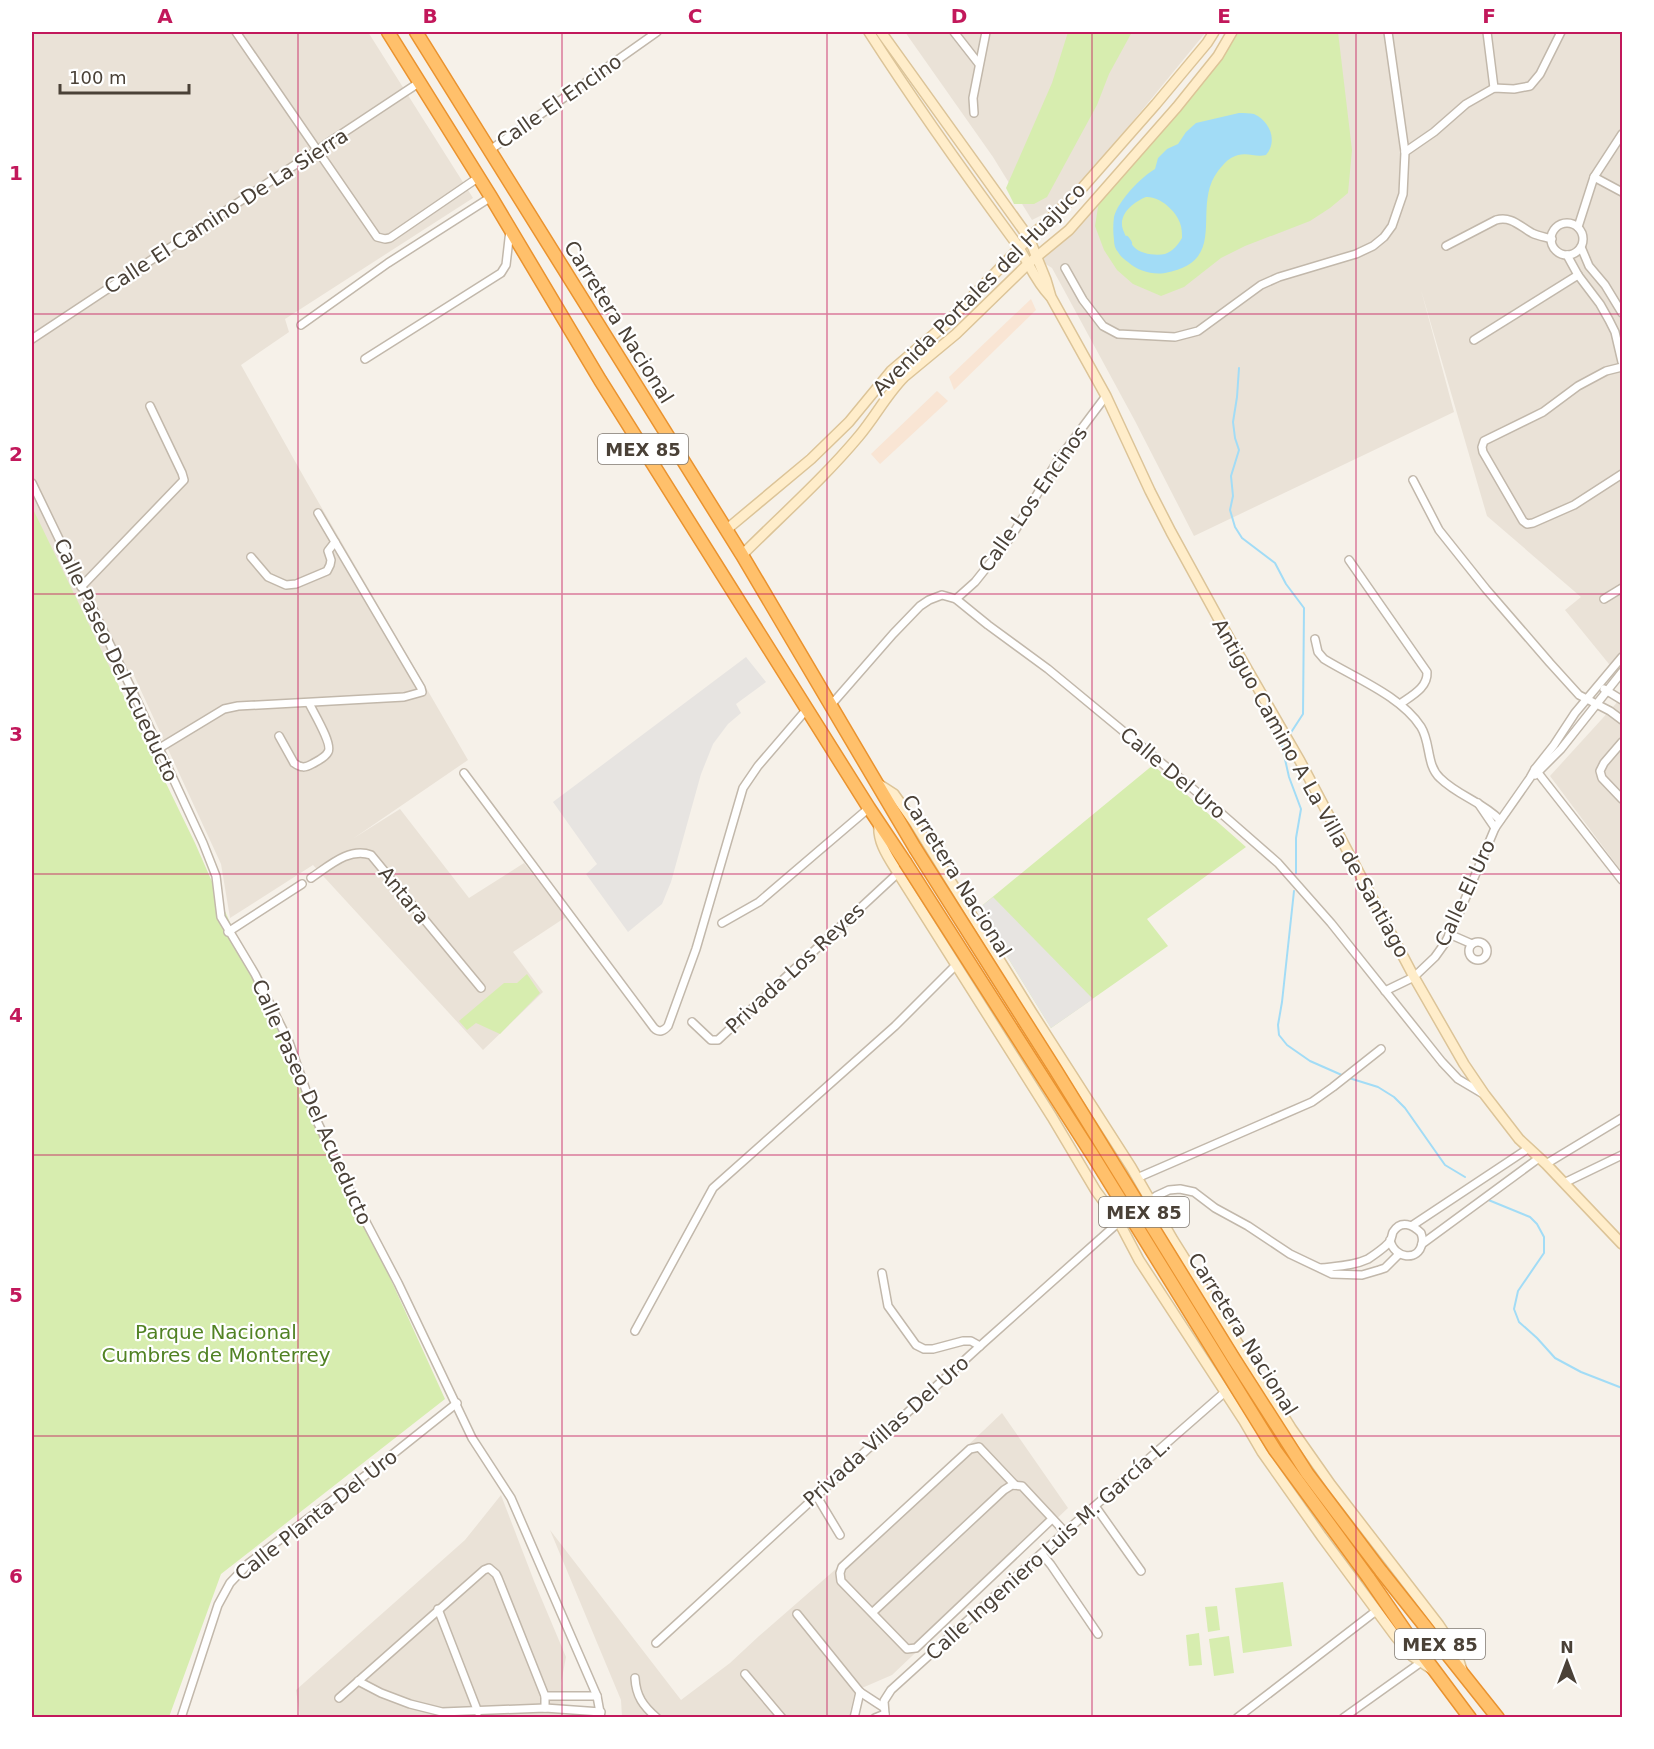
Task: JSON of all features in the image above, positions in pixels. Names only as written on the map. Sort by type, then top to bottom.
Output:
[{"type":"highway","name":"Carretera Nacional","points":[[388,32],[491,197],[600,380],[869,808],[1095,1159],[1275,1450],[1470,1718]]},
{"type":"highway","name":"Carretera Nacional","points":[[416,32],[742,555],[915,848],[1307,1473],[1381,1571],[1498,1718]]},
{"type":"street","points":[[236,32],[373,233],[380,239],[390,238],[478,177]]},
{"type":"street","name":"Calle El Encino","points":[[490,150],[657,32]]},
{"type":"street","name":"Antiguo Camino A La Villa de Santiago","points":[[868,32],[963,171],[1019,248],[1033,260]]},
{"type":"street","name":"Antiguo Camino A La Villa de Santiago","points":[[881,32],[1029,238],[1039,285],[1051,297],[1106,396],[1171,532],[1290,743],[1414,977],[1464,1064],[1500,1116],[1623,1244]]},
{"type":"street","points":[[954,32],[979,64]]},
{"type":"street","points":[[974,113],[973,98],[986,32]]},
{"type":"street","name":"Avenida Portales del Huajuco","points":[[726,530],[811,459],[849,422],[891,371],[946,324],[1029,238],[1070,200],[1156,104],[1207,44],[1214,32]]},
{"type":"street","name":"Avenida Portales del Huajuco","points":[[742,555],[859,436],[904,377],[956,334],[1033,260],[1069,230],[1177,107],[1218,56],[1232,32]]},
{"type":"street","points":[[1065,268],[1083,300],[1103,326],[1118,334],[1175,337],[1198,331],[1261,285],[1356,254],[1373,246],[1392,226],[1403,194],[1405,152],[1388,32]]},
{"type":"street","points":[[1487,32],[1494,88]]},
{"type":"street","points":[[1405,152],[1434,132],[1466,104],[1494,88],[1515,89],[1530,86],[1540,74],[1561,32]]},
{"type":"street","name":"Calle El Camino De La Sierra","points":[[32,339],[420,82]]},
{"type":"street","points":[[1578,227],[1594,177],[1623,134]]},
{"type":"street","points":[[1594,177],[1623,192]]},
{"type":"street","points":[[301,325],[388,263],[491,197]]},
{"type":"street","points":[[1070,200],[1083,213]]},
{"type":"street","points":[[1446,246],[1502,219],[1514,221],[1534,234],[1552,239]]},
{"type":"street","points":[[1563,224],[1573,224],[1578,227],[1583,237],[1581,247],[1577,251],[1567,255],[1554,248],[1552,239],[1555,230],[1563,224]]},
{"type":"street","points":[[365,359],[501,273],[506,265],[510,230]]},
{"type":"street","points":[[1581,247],[1590,266],[1623,313]]},
{"type":"street","points":[[1567,255],[1609,320],[1615,332],[1623,362]]},
{"type":"street","points":[[1474,340],[1578,275]]},
{"type":"street","points":[[1623,367],[1606,371],[1578,386],[1543,412],[1484,441],[1482,447],[1517,511],[1527,524],[1574,505],[1623,474]]},
{"type":"street","name":"Calle Los Encinos","points":[[956,598],[975,582],[1011,537],[1058,460],[1106,396]]},
{"type":"street","points":[[81,586],[184,480],[183,472],[150,406]]},
{"type":"street","points":[[811,459],[823,474]]},
{"type":"street","points":[[1413,480],[1439,530],[1550,663],[1579,695],[1611,711],[1623,720]]},
{"type":"street","name":"Calle Paseo Del Acueducto","points":[[32,483],[212,863],[218,884],[221,917],[255,975],[289,1042],[321,1130],[457,1403],[472,1438],[514,1505],[597,1696],[601,1715]]},
{"type":"street","points":[[158,748],[224,709],[238,706],[404,697],[422,692],[318,513]]},
{"type":"street","points":[[251,557],[268,577],[286,585],[296,584],[327,571],[331,560],[328,551],[335,542]]},
{"type":"street","points":[[1349,560],[1427,672],[1427,678],[1422,687],[1400,704]]},
{"type":"street","points":[[1604,599],[1623,588]]},
{"type":"street","points":[[831,705],[920,606],[942,595],[956,598]]},
{"type":"street","name":"Calle Del Uro","points":[[956,598],[1065,683],[1198,793],[1278,863],[1331,923],[1442,1062],[1458,1079],[1485,1095]]},
{"type":"street","points":[[1315,639],[1318,652],[1324,658],[1400,704],[1411,715],[1425,736],[1431,761],[1439,777],[1485,807],[1500,820]]},
{"type":"street","name":"Calle El Uro","points":[[1385,991],[1414,977],[1435,957],[1449,934],[1500,820],[1586,699],[1623,657]]},
{"type":"street","name":"Calle El Uro","points":[[1536,771],[1561,749],[1623,672]]},
{"type":"street","points":[[1598,686],[1622,700],[1611,711]]},
{"type":"street","points":[[279,736],[298,765],[307,766],[326,755],[329,751],[328,742],[309,703]]},
{"type":"street","points":[[464,773],[654,1028],[661,1031],[668,1026],[696,949],[743,788],[758,766],[807,709]]},
{"type":"street","points":[[1623,742],[1604,763],[1600,771],[1602,778],[1623,799]]},
{"type":"street","points":[[1536,771],[1623,880]]},
{"type":"street","name":"MEX 85","points":[[876,782],[894,794],[902,803],[1131,1167],[1173,1240],[1291,1428],[1331,1485],[1448,1638],[1455,1649],[1463,1672]]},
{"type":"street","points":[[1478,803],[1495,828]]},
{"type":"street","points":[[722,923],[759,902],[869,808]]},
{"type":"street","name":"MEX 85","points":[[879,823],[881,843],[898,873],[1096,1191],[1119,1222],[1139,1260],[1276,1473],[1396,1637],[1420,1663],[1436,1672]]},
{"type":"street","name":"Antara","points":[[311,878],[347,855],[363,852],[371,855],[481,988]]},
{"type":"street","name":"Privada Los Reyes","points":[[692,1022],[711,1040],[718,1040],[898,873]]},
{"type":"street","points":[[228,932],[302,884]]},
{"type":"street","points":[[1449,934],[1472,944]]},
{"type":"street","points":[[635,1331],[713,1188],[886,1034],[956,966]]},
{"type":"street","points":[[1137,1178],[1312,1102],[1380,1049]]},
{"type":"street","points":[[1390,1240],[1394,1251],[1399,1254],[1409,1256],[1418,1252],[1422,1244],[1543,1161],[1623,1118]]},
{"type":"street","points":[[1413,1225],[1529,1148]]},
{"type":"street","points":[[1564,1183],[1623,1155]]},
{"type":"street","name":"MEX 85","points":[[1096,1191],[1112,1191],[1119,1187],[1125,1182],[1131,1167]]},
{"type":"street","points":[[1151,1200],[1169,1190],[1180,1189],[1194,1192],[1215,1208],[1248,1226],[1290,1254],[1332,1274],[1362,1275],[1385,1268],[1399,1254]]},
{"type":"street","name":"MEX 85","points":[[1119,1222],[1151,1200]]},
{"type":"street","name":"Privada Villas Del Uro","points":[[656,1643],[816,1495],[1119,1222]]},
{"type":"street","points":[[1320,1268],[1339,1267],[1370,1258],[1390,1240],[1397,1227],[1406,1224],[1413,1225],[1421,1233],[1422,1244]]},
{"type":"street","name":"MEX 85","points":[[1139,1260],[1140,1244],[1151,1234],[1167,1235],[1173,1240]]},
{"type":"street","points":[[882,1273],[888,1306],[916,1345],[924,1349],[933,1349],[971,1341],[980,1346]]},
{"type":"street","name":"Calle Ingeniero Luis M. García L.","points":[[885,1713],[884,1701],[891,1690],[1065,1532],[1225,1392]]},
{"type":"street","name":"Calle Planta Del Uro","points":[[182,1718],[218,1605],[230,1583],[249,1563],[457,1403]]},
{"type":"street","points":[[1015,1485],[979,1447],[970,1449],[842,1567],[841,1581],[907,1648],[916,1648],[1052,1520]]},
{"type":"street","points":[[873,1612],[1005,1490],[1015,1485],[1022,1486],[1065,1532]]},
{"type":"street","points":[[816,1495],[840,1535]]},
{"type":"street","points":[[1095,1506],[1141,1571]]},
{"type":"street","points":[[1042,1554],[1098,1634]]},
{"type":"street","points":[[339,1698],[438,1609],[489,1568],[498,1578],[545,1696],[545,1708]]},
{"type":"street","points":[[438,1609],[478,1712]]},
{"type":"street","points":[[1237,1718],[1376,1611]]},
{"type":"street","points":[[797,1614],[860,1692],[885,1713],[875,1718]]},
{"type":"street","points":[[1343,1718],[1420,1663]]},
{"type":"street","points":[[745,1674],[782,1718]]},
{"type":"street","points":[[634,1678],[639,1699],[657,1718]]},
{"type":"street","points":[[358,1681],[381,1693],[442,1712],[545,1708],[601,1715]]},
{"type":"street","points":[[856,1716],[860,1692]]},
{"type":"street","points":[[545,1696],[597,1696]]},
{"type":"shaded area","points":[[32,32],[368,32],[473,198],[285,319],[289,332],[241,365],[468,760],[354,838],[400,809],[469,898],[524,863],[566,917],[513,952],[543,992],[483,1050],[313,865],[230,918],[221,864],[131,669],[97,680],[32,768]]},
{"type":"shaded area","points":[[905,32],[1206,32],[1066,203],[1032,220],[993,157]]},
{"type":"shaded area","points":[[1232,32],[1622,32],[1622,680],[1565,610],[1581,597],[1487,516],[1421,290],[1454,412],[1194,536],[1052,268],[1036,258],[1069,230],[1177,107]]},
{"type":"shaded area","points":[[1031,299],[1036,310],[954,390],[949,377]]},
{"type":"shaded area","points":[[937,391],[948,401],[880,464],[871,454]]},
{"type":"shaded area","points":[[746,657],[766,682],[736,704],[741,713],[728,724],[713,744],[701,774],[671,882],[662,904],[628,932],[586,874],[597,864],[553,802]]},
{"type":"shaded area","points":[[1622,697],[1622,872],[1550,776]]},
{"type":"shaded area","points":[[993,897],[1093,999],[1051,1028],[978,909]]},
{"type":"shaded area","points":[[1002,1413],[1068,1508],[892,1675],[855,1691],[850,1712],[856,1718],[622,1717],[621,1700],[550,1530],[681,1700],[730,1663],[852,1555]]},
{"type":"shaded area","points":[[501,1495],[566,1657],[561,1683],[563,1717],[300,1717],[296,1690],[465,1540]]},
{"type":"green space","points":[[1068,32],[1132,32],[1109,74],[1097,105],[1047,197],[1034,204],[1014,204],[1006,188],[1052,83]]},
{"type":"green space","points":[[1239,32],[1338,32],[1352,150],[1348,193],[1310,221],[1245,246],[1221,258],[1184,287],[1161,296],[1133,284],[1117,270],[1104,250],[1095,226],[1099,201],[1207,78]]},
{"type":"green space","name":"Parque Nacional Cumbres de Monterrey","points":[[32,507],[195,843],[445,1399],[221,1574],[169,1717],[32,1717]]},
{"type":"green space","points":[[1153,765],[1246,847],[1147,919],[1168,946],[1051,1028],[978,909]]},
{"type":"green space","points":[[527,974],[540,993],[500,1034],[476,1023],[467,1030],[459,1021],[504,983],[517,983]]},
{"type":"green space","points":[[1283,1582],[1292,1646],[1243,1653],[1235,1588]]},
{"type":"green space","points":[[1217,1606],[1220,1630],[1208,1632],[1205,1607]]},
{"type":"green space","points":[[1199,1633],[1202,1665],[1189,1666],[1186,1635]]},
{"type":"green space","points":[[1229,1636],[1234,1673],[1214,1676],[1209,1639]]},
{"type":"water","points":[[1239,113],[1254,114],[1268,126],[1272,138],[1270,150],[1266,155],[1245,154],[1231,158],[1218,171],[1210,186],[1206,231],[1197,257],[1185,267],[1165,273],[1145,272],[1124,259],[1115,248],[1113,225],[1116,211],[1131,190],[1155,169],[1158,158],[1167,149],[1178,144],[1196,123]],"holes":[[[1151,197],[1171,209],[1181,227],[1182,238],[1165,254],[1148,254],[1140,251],[1133,245],[1122,226],[1127,210],[1136,202]]]},
{"type":"waterway","points":[[1239,368],[1233,422],[1239,450],[1231,476],[1233,496],[1230,510],[1235,527],[1242,538],[1275,563],[1286,584],[1304,608],[1303,714],[1290,734]]},
{"type":"waterway","points":[[1285,741],[1282,746],[1289,777],[1301,809],[1296,838],[1296,873]]},
{"type":"waterway","points":[[1294,891],[1278,1025],[1279,1035],[1287,1045],[1310,1061],[1344,1076]]},
{"type":"waterway","points":[[1349,1078],[1378,1087],[1394,1097],[1405,1108],[1445,1165],[1465,1177]]},
{"type":"waterway","points":[[1486,1199],[1530,1217],[1544,1237],[1544,1253],[1518,1291],[1514,1309],[1519,1322],[1555,1358],[1581,1372],[1622,1388]]}]
